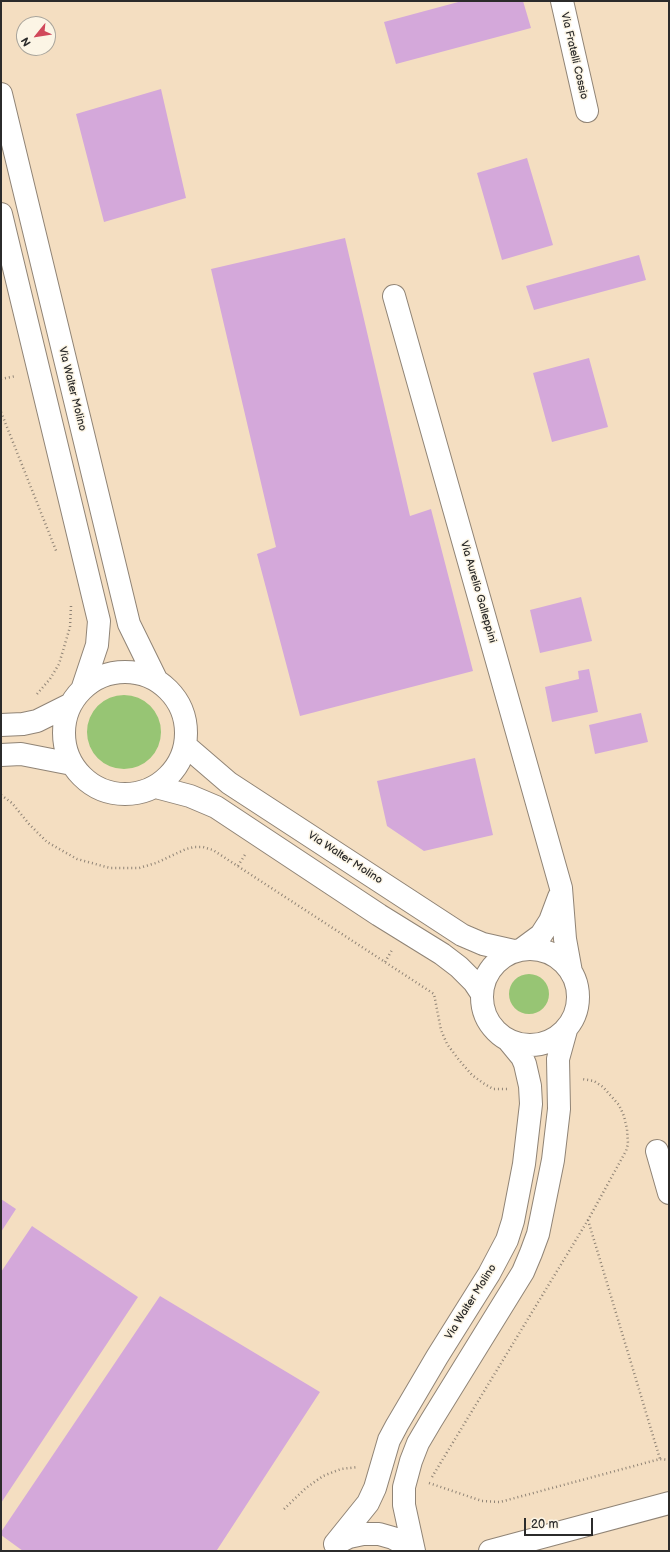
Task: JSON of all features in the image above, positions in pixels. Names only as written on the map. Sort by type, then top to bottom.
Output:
[{"type":"street","name":"Via Fratelli Cossio","points":[[562,1],[587,111]]},
{"type":"street","name":"Via Walter Molino","points":[[1,94],[129,624],[156,679]]},
{"type":"street","name":"Via Walter Molino","points":[[1,214],[99,621],[97,645],[77,696],[65,718],[63,734],[66,750],[72,764],[84,779],[100,790],[119,795],[138,794],[156,786],[170,776],[180,762],[186,746],[187,727],[182,708],[171,692],[156,679],[142,673],[126,671],[110,673],[96,678],[77,696]]},
{"type":"street","name":"Via Aurelio Galleppini","points":[[394,296],[562,888],[565,939],[571,972]]},
{"type":"street","points":[[1,725],[23,724],[37,721],[77,696]]},
{"type":"street","name":"Via Walter Molino","points":[[186,746],[229,783],[462,935],[483,944],[518,950],[536,949],[550,953],[562,961],[571,972],[577,986],[578,1002],[574,1016],[566,1030],[558,1059],[559,1109],[553,1160],[540,1225],[531,1253],[513,1288],[428,1425],[414,1452],[404,1487],[404,1505],[414,1551]]},
{"type":"street","points":[[1,755],[21,754],[72,764]]},
{"type":"street","name":"Via Walter Molino","points":[[156,786],[190,796],[216,807],[379,915],[442,954],[459,967],[474,982],[482,994]]},
{"type":"street","points":[[518,950],[541,935],[550,921],[562,888]]},
{"type":"street","name":"Via Walter Molino","points":[[518,950],[501,958],[491,968],[484,980],[482,1005],[485,1016],[491,1026],[499,1034],[508,1040],[519,1044],[532,1046],[544,1044],[556,1038],[566,1030]]},
{"type":"street","name":"Via Walter Molino","points":[[331,1548],[372,1496],[390,1440],[397,1425],[430,1368],[489,1274],[507,1240],[516,1207],[526,1157],[530,1114],[530,1086],[526,1064],[508,1040]]},
{"type":"street","points":[[657,1151],[669,1193]]},
{"type":"street","points":[[490,1551],[669,1502]]},
{"type":"street","points":[[331,1548],[349,1537],[363,1534],[378,1534],[393,1538],[414,1551]]},
{"type":"path","points":[[1,412],[58,554]]},
{"type":"path","points":[[31,698],[37,694],[50,679],[59,664],[70,627],[70,600]]},
{"type":"path","points":[[1,795],[12,803],[29,824],[48,842],[77,859],[110,868],[139,868],[156,863],[186,849],[194,847],[203,847],[213,850],[434,994],[441,1030],[447,1044],[472,1075],[493,1088],[503,1090],[530,1086]]},
{"type":"path","points":[[558,1082],[588,1080],[604,1086],[619,1104],[624,1116],[628,1144],[622,1159],[588,1220],[428,1483],[482,1501],[500,1502],[660,1459],[669,1460]]},
{"type":"path","points":[[588,1220],[660,1459]]},
{"type":"path","points":[[284,1509],[306,1488],[322,1476],[332,1472],[357,1467],[380,1470]]},
{"type":"green space","points":[[124,695],[145,701],[155,711],[161,732],[155,753],[145,763],[124,769],[103,763],[93,753],[87,732],[93,711],[103,701]]},
{"type":"green space","points":[[533,974],[540,977],[546,983],[549,994],[548,1002],[540,1011],[533,1014],[525,1014],[518,1011],[510,1002],[509,990],[512,983],[521,975]]},
{"type":"building","points":[[462,1],[523,1],[531,28],[396,64],[384,22]]},
{"type":"building","points":[[161,89],[186,198],[104,222],[76,114]]},
{"type":"building","points":[[527,158],[553,245],[502,260],[477,173]]},
{"type":"building","points":[[345,238],[410,516],[431,509],[473,671],[300,716],[257,554],[276,547],[211,269]]},
{"type":"building","points":[[639,255],[646,280],[534,310],[526,286]]},
{"type":"building","points":[[589,358],[608,427],[552,442],[533,373]]},
{"type":"building","points":[[581,597],[592,641],[540,653],[530,610]]},
{"type":"building","points":[[589,669],[598,712],[552,722],[545,687],[579,679],[578,671]]},
{"type":"building","points":[[641,713],[648,742],[595,754],[589,725]]},
{"type":"building","points":[[475,758],[493,835],[424,851],[387,826],[377,781]]},
{"type":"building","points":[[1,1199],[16,1209],[1,1232]]},
{"type":"building","points":[[32,1226],[138,1297],[1,1503],[1,1272]]},
{"type":"building","points":[[160,1296],[320,1392],[217,1550],[23,1551],[1,1535],[1,1532]]}]
